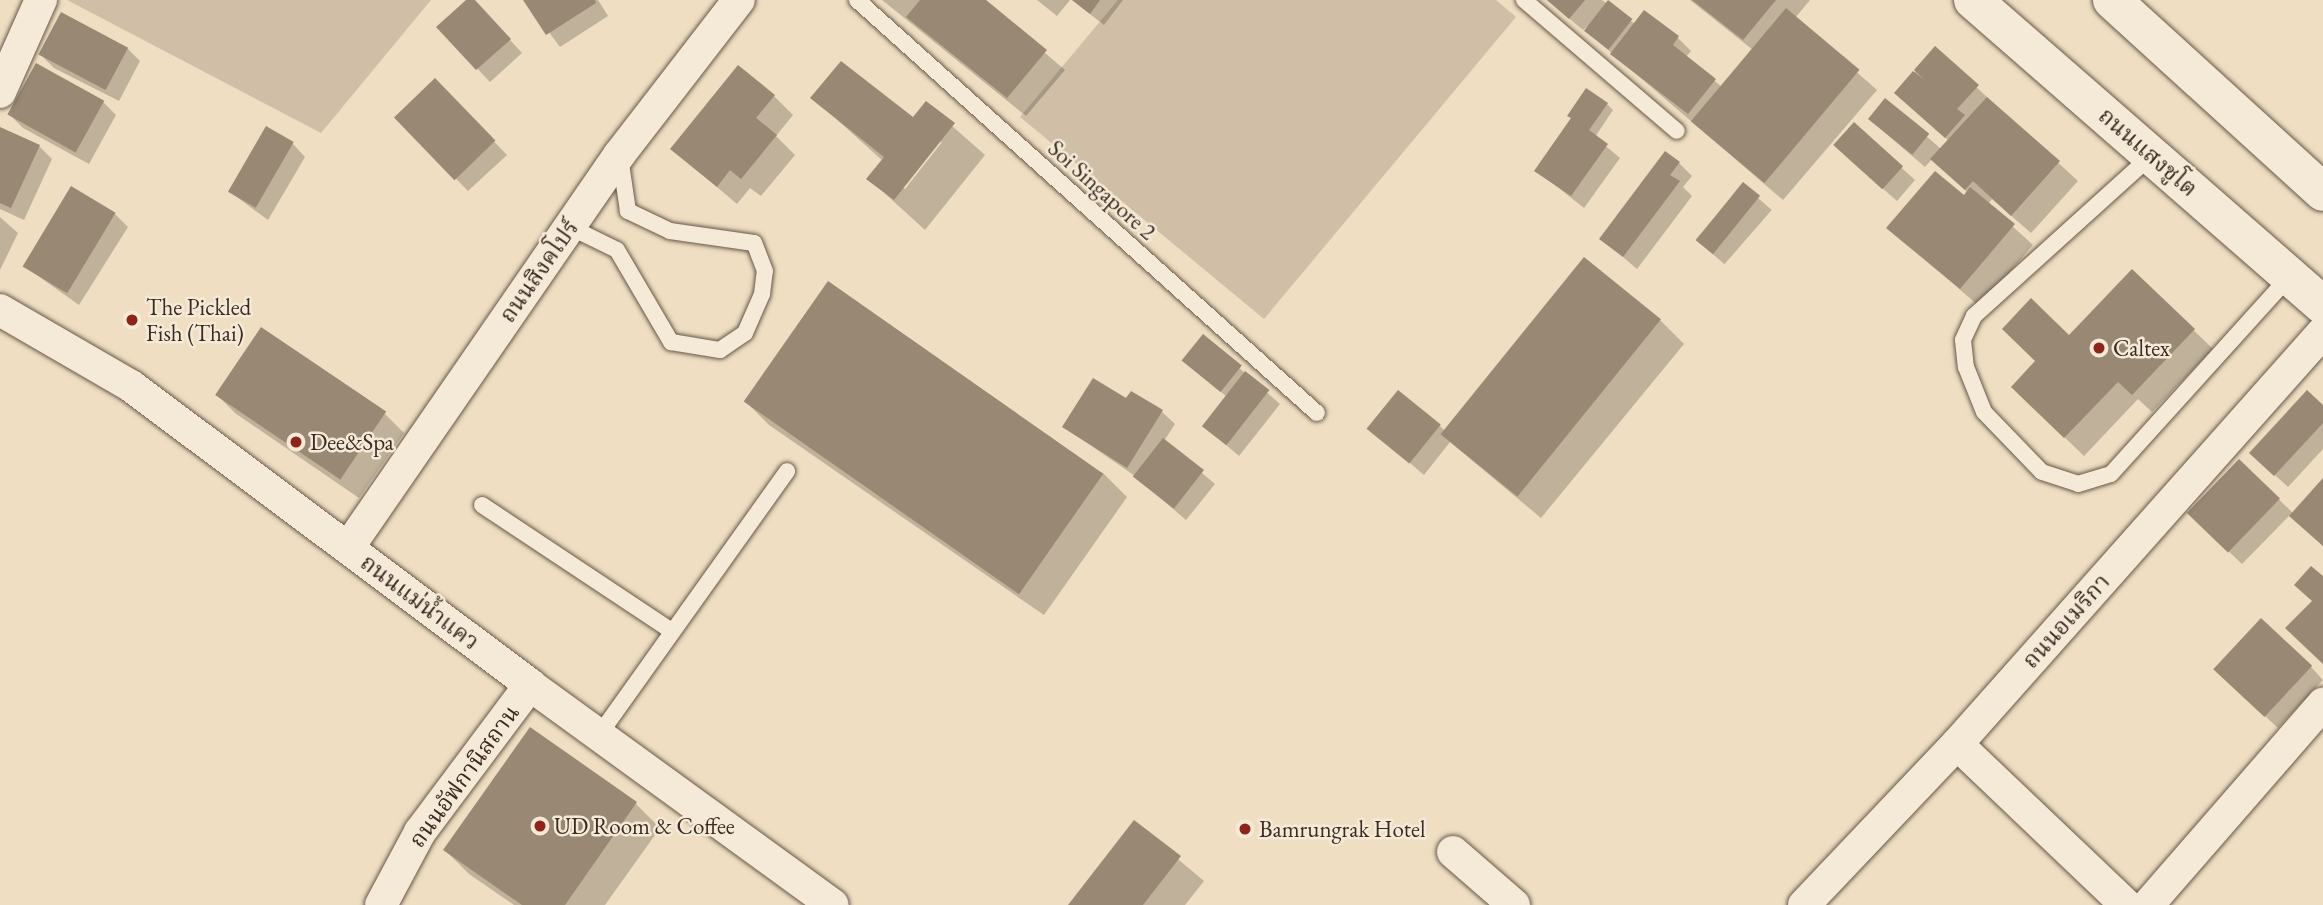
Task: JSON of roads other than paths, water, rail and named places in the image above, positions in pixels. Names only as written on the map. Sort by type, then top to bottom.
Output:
[{"type":"main road","name":"ถนนแสงชูโต","points":[[1973,0],[2323,305]]},
{"type":"main road","points":[[2112,0],[2319,180]]},
{"type":"street","points":[[0,92],[41,0]]},
{"type":"street","name":"ถนนสิงคโปร์","points":[[348,548],[619,155],[739,0]]},
{"type":"street","name":"ถนนแม่น้ำแคว","points":[[0,310],[131,386],[530,685],[833,905]]},
{"type":"street","name":"ถนนอเมริกา","points":[[1804,905],[1957,744],[2323,332]]},
{"type":"street","name":"ถนนอัฟกานิสถาน","points":[[381,905],[419,832],[530,685]]},
{"type":"street","points":[[2148,905],[2323,704]]},
{"type":"street","points":[[1957,744],[2126,905]]},
{"type":"street","points":[[1453,852],[1514,905]]},
{"type":"lane","name":"Soi Singapore 2","points":[[857,0],[1317,413]]},
{"type":"lane","points":[[1524,0],[1676,131]]},
{"type":"lane","points":[[570,227],[617,250],[671,342],[720,350],[745,333],[762,294],[765,271],[754,243],[670,231],[628,211],[619,155]]},
{"type":"lane","points":[[2152,156],[1974,316],[1962,340],[1966,367],[1984,412],[2042,471],[2078,484],[2111,474],[2290,276]]},
{"type":"lane","points":[[599,735],[787,471]]},
{"type":"lane","points":[[482,505],[672,631]]},
{"type":"place","name":"The Pickled Fish (Thai)","points":[[132,320]]},
{"type":"place","name":"Caltex","points":[[2099,348]]},
{"type":"place","name":"Dee&Spa","points":[[296,442]]},
{"type":"place","name":"UD Room & Coffee","points":[[540,826]]},
{"type":"place","name":"Bamrungrak Hotel","points":[[1245,829]]}]
